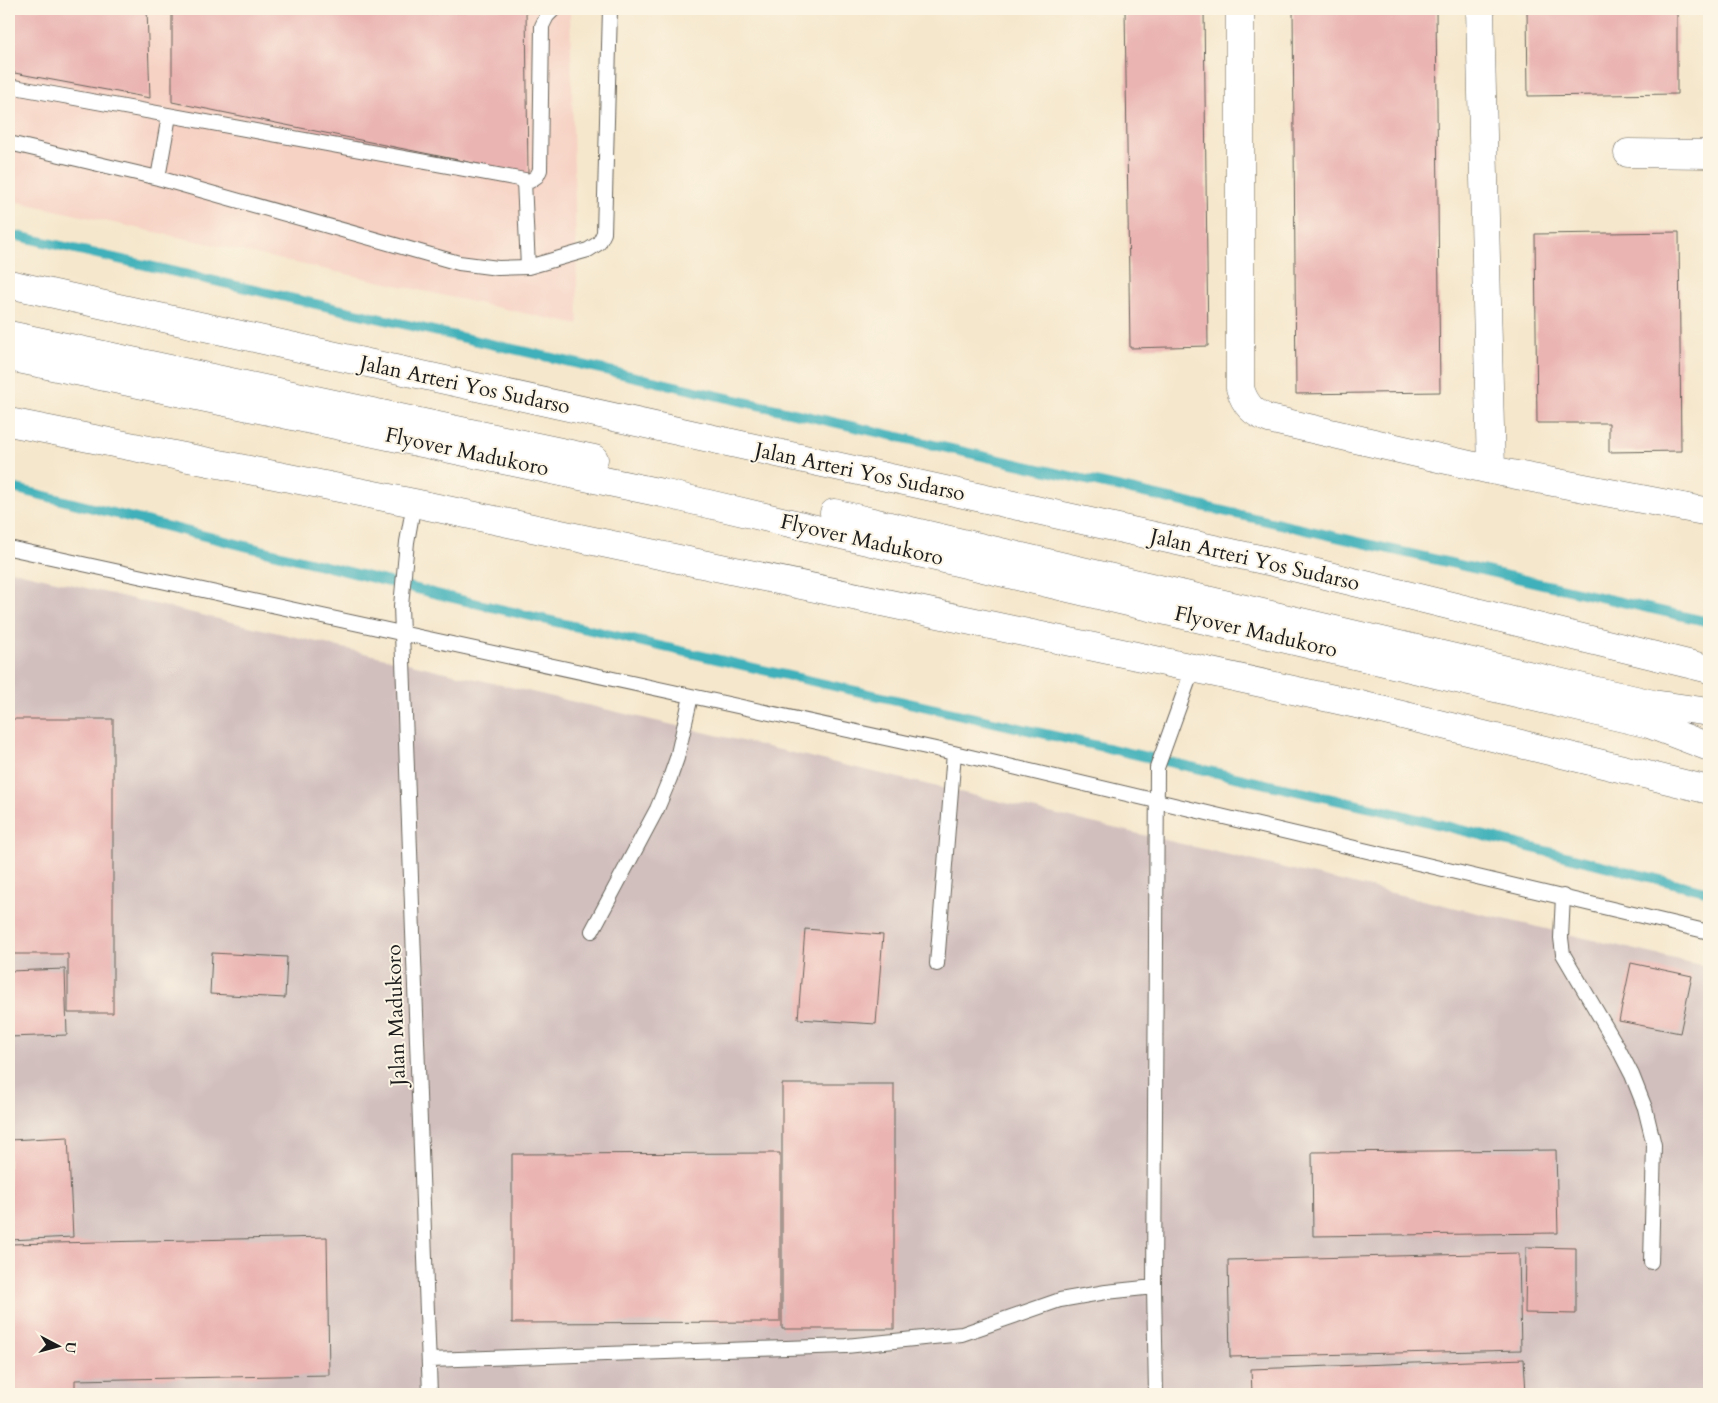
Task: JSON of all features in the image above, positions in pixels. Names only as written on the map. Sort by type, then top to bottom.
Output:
[{"type":"main road","points":[[1240,9],[1240,388],[1244,400],[1250,409],[1260,416],[1269,419],[1491,470],[1709,512]]},
{"type":"main road","points":[[1480,9],[1491,470]]},
{"type":"main road","points":[[1628,153],[1709,154]]},
{"type":"main road","name":"Jalan Arteri Yos Sudarso","points":[[9,284],[1268,561],[1709,669]]},
{"type":"main road","name":"Flyover Madukoro","points":[[9,335],[666,475],[1653,704],[1709,712]]},
{"type":"main road","name":"Flyover Madukoro","points":[[9,357],[662,493],[1649,724],[1709,747]]},
{"type":"main road","points":[[9,422],[414,503],[1189,680],[1361,705],[1709,790]]},
{"type":"lane","points":[[9,86],[530,181],[535,178],[540,170],[542,26],[547,16],[554,9]]},
{"type":"lane","points":[[9,143],[158,178],[460,263],[498,268],[528,267],[588,250],[599,243],[604,233],[610,9]]},
{"type":"lane","points":[[158,178],[170,116]]},
{"type":"lane","points":[[524,181],[528,267]]},
{"type":"lane","name":"Jalan Madukoro","points":[[414,503],[407,542],[401,606],[430,1394]]},
{"type":"lane","points":[[9,548],[954,753],[1709,932]]},
{"type":"lane","points":[[1156,1394],[1154,1288],[1157,768],[1189,680]]},
{"type":"lane","points":[[592,931],[657,809],[670,778],[691,696]]},
{"type":"lane","points":[[938,964],[954,753]]},
{"type":"lane","points":[[1563,896],[1560,938],[1563,954],[1632,1075],[1645,1108],[1654,1145],[1651,1262]]},
{"type":"lane","points":[[430,1360],[846,1346],[962,1334],[1060,1300],[1106,1292],[1154,1288]]},
{"type":"shaded area","points":[[9,9],[570,9],[578,325],[9,200]]},
{"type":"shaded area","points":[[9,570],[1709,967],[1709,1394],[9,1394]]},
{"type":"building","points":[[9,9],[147,9],[150,98],[9,72]]},
{"type":"building","points":[[172,9],[526,9],[528,174],[172,102]]},
{"type":"building","points":[[1125,9],[1204,9],[1208,346],[1130,348]]},
{"type":"building","points":[[1293,9],[1436,9],[1440,392],[1296,394]]},
{"type":"building","points":[[1527,9],[1677,9],[1677,94],[1528,96]]},
{"type":"building","points":[[1679,232],[1681,451],[1609,452],[1609,423],[1537,423],[1535,234]]},
{"type":"building","points":[[9,719],[113,719],[113,1013],[68,1013],[68,954],[9,954]]},
{"type":"building","points":[[805,929],[883,935],[876,1024],[798,1019]]},
{"type":"building","points":[[212,953],[287,957],[285,998],[210,994]]},
{"type":"building","points":[[1631,963],[1692,976],[1680,1033],[1619,1021]]},
{"type":"building","points":[[65,969],[67,1035],[9,1037],[9,971]]},
{"type":"building","points":[[782,1084],[894,1084],[894,1329],[782,1329]]},
{"type":"building","points":[[68,1137],[73,1237],[9,1240],[9,1140]]},
{"type":"building","points":[[1556,1150],[1558,1233],[1313,1236],[1312,1152]]},
{"type":"building","points":[[780,1153],[780,1322],[512,1323],[512,1154]]},
{"type":"building","points":[[327,1237],[329,1375],[75,1380],[75,1394],[9,1394],[9,1244]]},
{"type":"building","points":[[1526,1247],[1576,1248],[1576,1314],[1525,1313]]},
{"type":"building","points":[[1519,1253],[1521,1350],[1230,1357],[1228,1260]]},
{"type":"building","points":[[1524,1359],[1526,1394],[1252,1394],[1251,1369]]},
{"type":"waterway","points":[[9,234],[1709,622]]},
{"type":"waterway","points":[[9,487],[457,599],[1385,811],[1709,892]]}]
